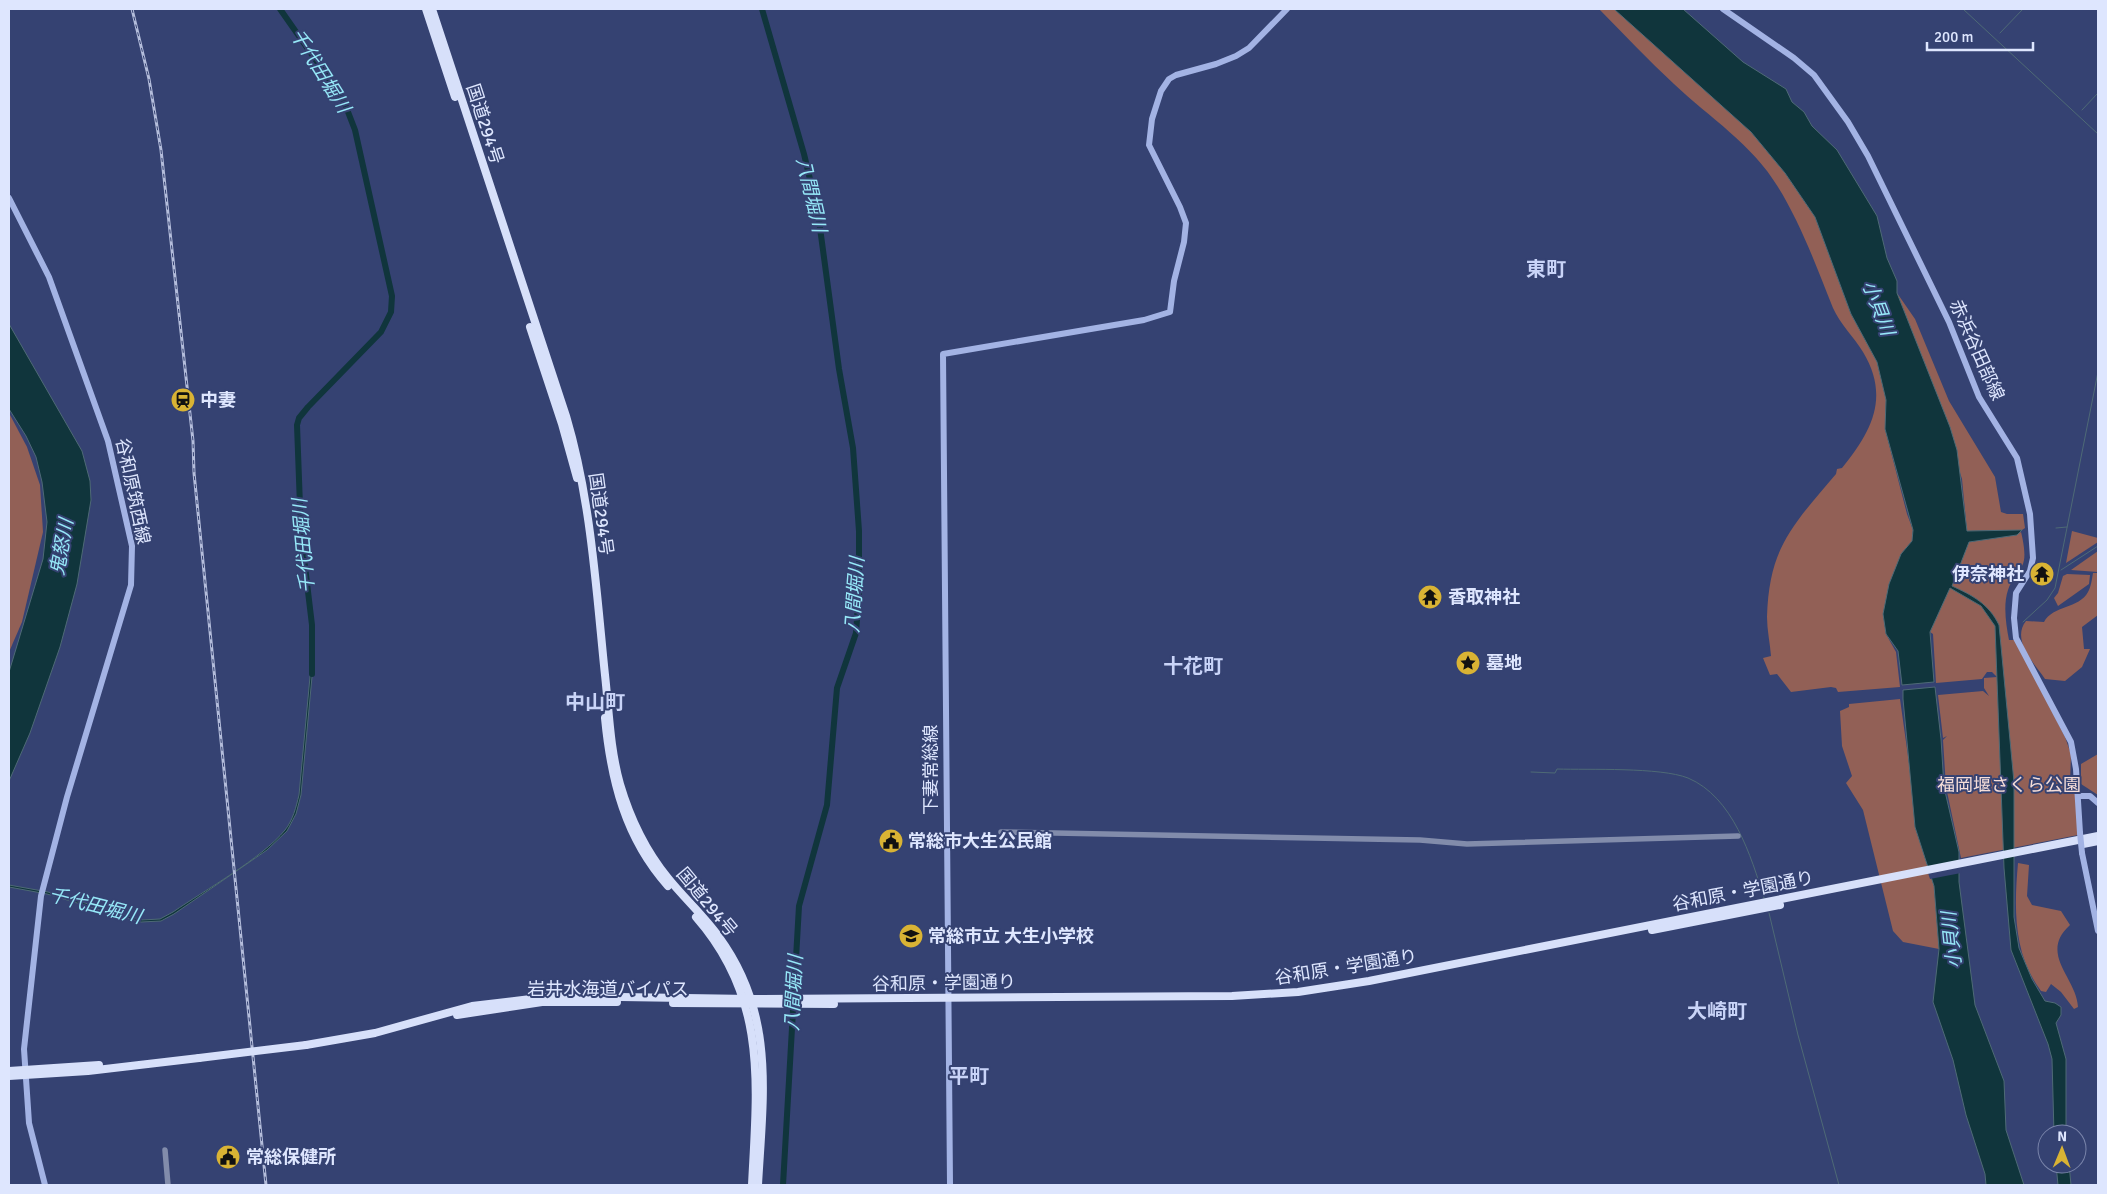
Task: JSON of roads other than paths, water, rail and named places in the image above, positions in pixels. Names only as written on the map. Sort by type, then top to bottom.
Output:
[{"type":"highway","name":"国道294号","points":[[426,9],[562,424],[578,483],[586,536],[608,749],[619,802],[635,838],[648,860],[716,943],[748,1002]]},
{"type":"highway","name":"国道294号","points":[[432,9],[566,416],[579,462],[589,521],[613,751],[626,802],[653,858],[724,944],[740,971],[748,1002]]},
{"type":"highway","name":"谷和原・学園通り","points":[[2020,855],[2098,836]]},
{"type":"highway","name":"谷和原・学園通り","points":[[748,1002],[1231,1000],[1317,994],[1848,888],[2098,841]]},
{"type":"highway","name":"岩井水海道バイパス","points":[[24,1074],[145,1064],[306,1045],[395,1031],[478,1011],[542,1002],[748,1002]]},
{"type":"highway","points":[[748,1002],[756,1065],[752,1185]]},
{"type":"highway","points":[[748,1002],[760,1034],[763,1063],[758,1185]]},
{"type":"highway","points":[[9,1071],[24,1074]]},
{"type":"highway","points":[[9,1076],[24,1074]]},
{"type":"main road","name":"下妻常総線","points":[[950,1185],[943,354],[1144,320],[1170,312],[1174,281],[1184,242],[1186,224],[1180,207],[1149,145],[1152,119],[1161,91],[1169,79],[1176,75],[1216,64],[1249,48],[1287,9]]},
{"type":"main road","name":"赤浜谷田部線","points":[[1723,9],[1794,58],[1814,75],[1848,122],[1868,156],[1949,322],[1978,397],[2016,458],[2030,514],[2033,558],[2030,572],[2016,593],[2014,618],[2016,638],[2071,742],[2079,796],[2082,853],[2098,931]]},
{"type":"main road","name":"谷和原筑西線","points":[[9,198],[49,277],[108,441],[132,546],[131,585],[128,597],[67,797],[42,888],[24,1044],[24,1074]]},
{"type":"main road","points":[[2079,796],[2090,796],[2098,803]]},
{"type":"main road","points":[[24,1074],[29,1123],[45,1185]]},
{"type":"street","points":[[1001,832],[1420,840],[1459,844],[1738,836]]},
{"type":"street","points":[[165,1150],[168,1185]]},
{"type":"water","name":"小貝川","points":[[1614,9],[1683,9],[1743,62],[1786,89],[1792,102],[1804,112],[1812,126],[1837,150],[1877,216],[1887,258],[1897,281],[1897,293],[1950,427],[1957,450],[1967,531],[2022,530],[2017,535],[1969,542],[1952,586],[1979,601],[1990,611],[1999,625],[2014,782],[2014,917],[2019,948],[2032,979],[2045,1001],[2055,1003],[2061,1007],[2061,1015],[2056,1023],[2066,1059],[2066,1124],[2054,1124],[2052,1059],[2048,1044],[2011,950],[2004,868],[1995,626],[1981,606],[1950,588],[1930,632],[1934,682],[1902,685],[1898,651],[1886,634],[1883,614],[1889,584],[1901,554],[1912,541],[1913,530],[1885,429],[1886,400],[1877,362],[1851,314],[1815,217],[1785,173],[1751,132]]},
{"type":"water","name":"鬼怒川","points":[[9,324],[82,451],[90,481],[91,500],[77,584],[60,647],[30,733],[9,781],[9,672],[43,559],[47,522],[42,482],[36,457],[26,436],[9,409]]},
{"type":"water","points":[[311,666],[313,666],[301,795],[296,814],[287,831],[267,850],[174,914],[161,921],[141,922],[47,894],[9,887],[9,885],[48,892],[142,920],[160,919],[232,874],[275,841],[290,822],[295,809],[299,795]]},
{"type":"water","name":"小貝川","points":[[1935,687],[1944,787],[1959,852],[1959,882],[1975,1005],[2004,1081],[2006,1130],[2024,1185],[1986,1185],[1985,1174],[1966,1115],[1953,1060],[1933,1002],[1939,949],[1934,886],[1915,827],[1903,690]]},
{"type":"water","points":[[2057,1174],[2070,1174],[2071,1185],[2058,1185]]},
{"type":"waterway","name":"千代田堀川","points":[[280,9],[343,99],[355,130],[392,296],[391,312],[381,332],[308,407],[299,418],[297,425],[301,533],[312,625],[312,674]]},
{"type":"waterway","name":"八間堀川","points":[[762,9],[804,154],[818,213],[839,369],[853,448],[859,531],[859,591],[856,633],[837,688],[827,805],[799,906],[783,1185]]},
{"type":"waterway","points":[[1963,9],[2098,134]]},
{"type":"waterway","points":[[2000,33],[2023,9]]},
{"type":"waterway","points":[[2082,110],[2098,93]]},
{"type":"waterway","points":[[2023,622],[2047,600],[2055,588],[2098,372]]},
{"type":"waterway","points":[[2056,528],[2067,527]]},
{"type":"waterway","points":[[2061,570],[2098,546]]},
{"type":"waterway","points":[[1531,772],[1555,773],[1557,769],[1624,770],[1660,772],[1688,778],[1704,787],[1728,813],[1746,847],[1764,898]]},
{"type":"waterway","points":[[1769,913],[1798,1035],[1839,1185]]},
{"type":"railway","points":[[132,9],[149,79],[161,150],[193,441],[194,473],[266,1185]]},
{"type":"place","name":"中妻","points":[[183,400]]},
{"type":"place","name":"伊奈神社","points":[[2042,574]]},
{"type":"place","name":"香取神社","points":[[1430,597]]},
{"type":"place","name":"墓地","points":[[1468,663]]},
{"type":"place","name":"常総市大生公民館","points":[[891,841]]},
{"type":"place","name":"常総市立 大生小学校","points":[[911,936]]},
{"type":"place","name":"常総保健所","points":[[228,1157]]},
{"type":"district","name":"東町","points":[[1546,269]]},
{"type":"district","name":"十花町","points":[[1193,666]]},
{"type":"district","name":"中山町","points":[[595,702]]},
{"type":"district","name":"大崎町","points":[[1717,1011]]},
{"type":"district","name":"平町","points":[[969,1076]]},
{"type":"park label","name":"福岡堰さくら公園","points":[[2009,785]]}]
